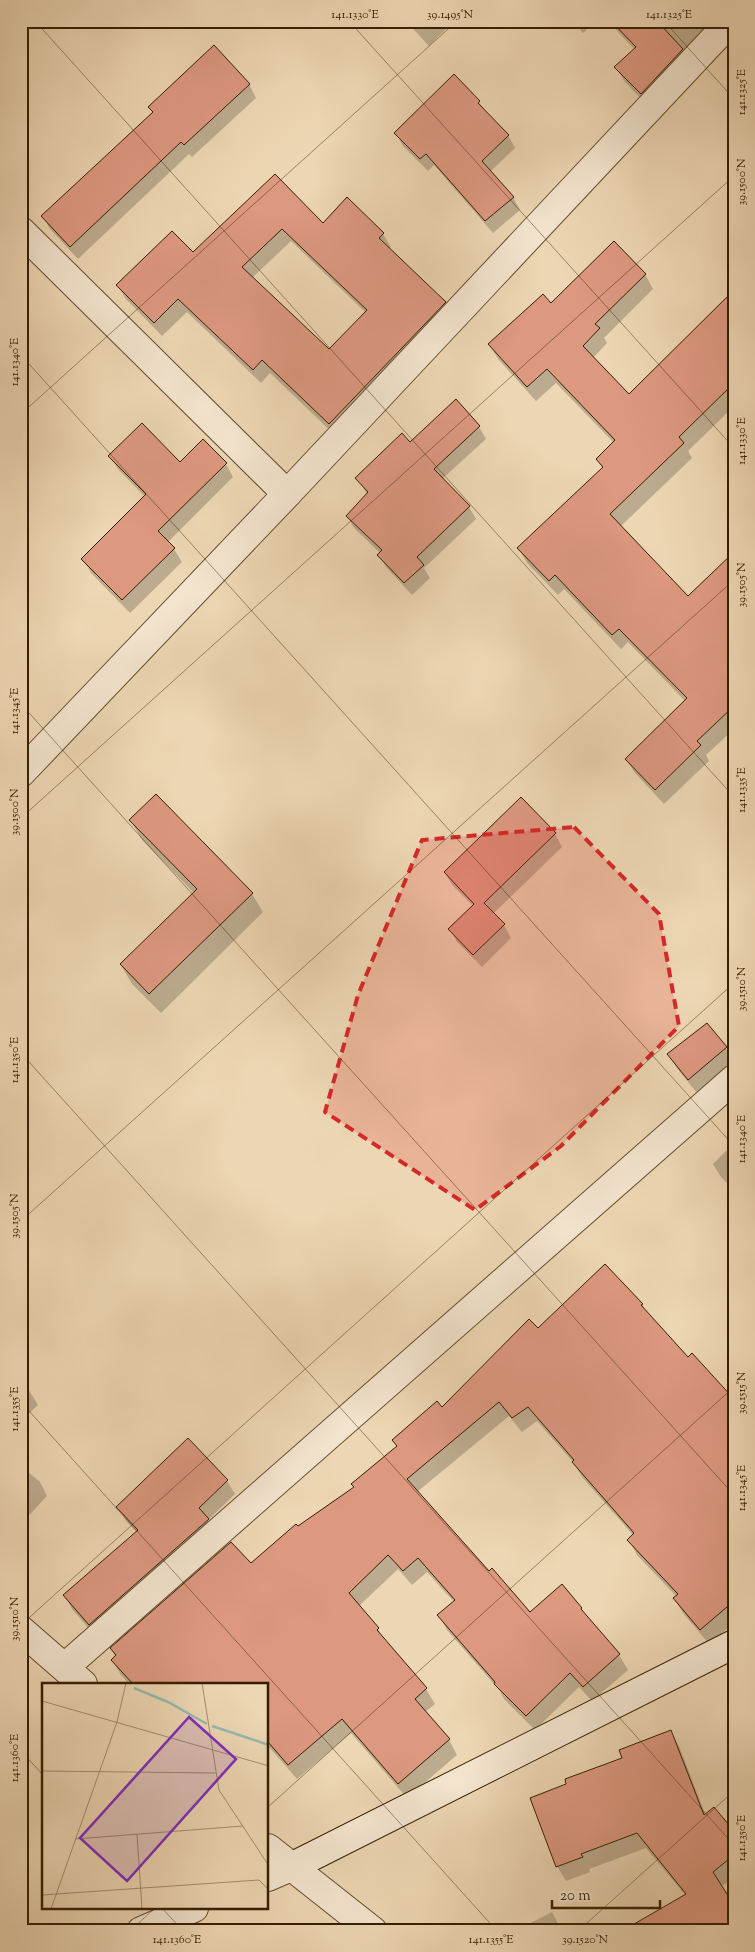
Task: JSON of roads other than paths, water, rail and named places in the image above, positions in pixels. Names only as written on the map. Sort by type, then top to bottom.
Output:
[{"type":"street","points":[[21,773],[287,494],[730,21]]},
{"type":"street","points":[[21,230],[287,494]]},
{"type":"street","points":[[21,1630],[74,1676],[734,1079]]},
{"type":"street","points":[[279,1872],[734,1644]]},
{"type":"street","points":[[269,1850],[279,1872],[373,1931]]},
{"type":"street","points":[[141,1931],[189,1910]]}]
